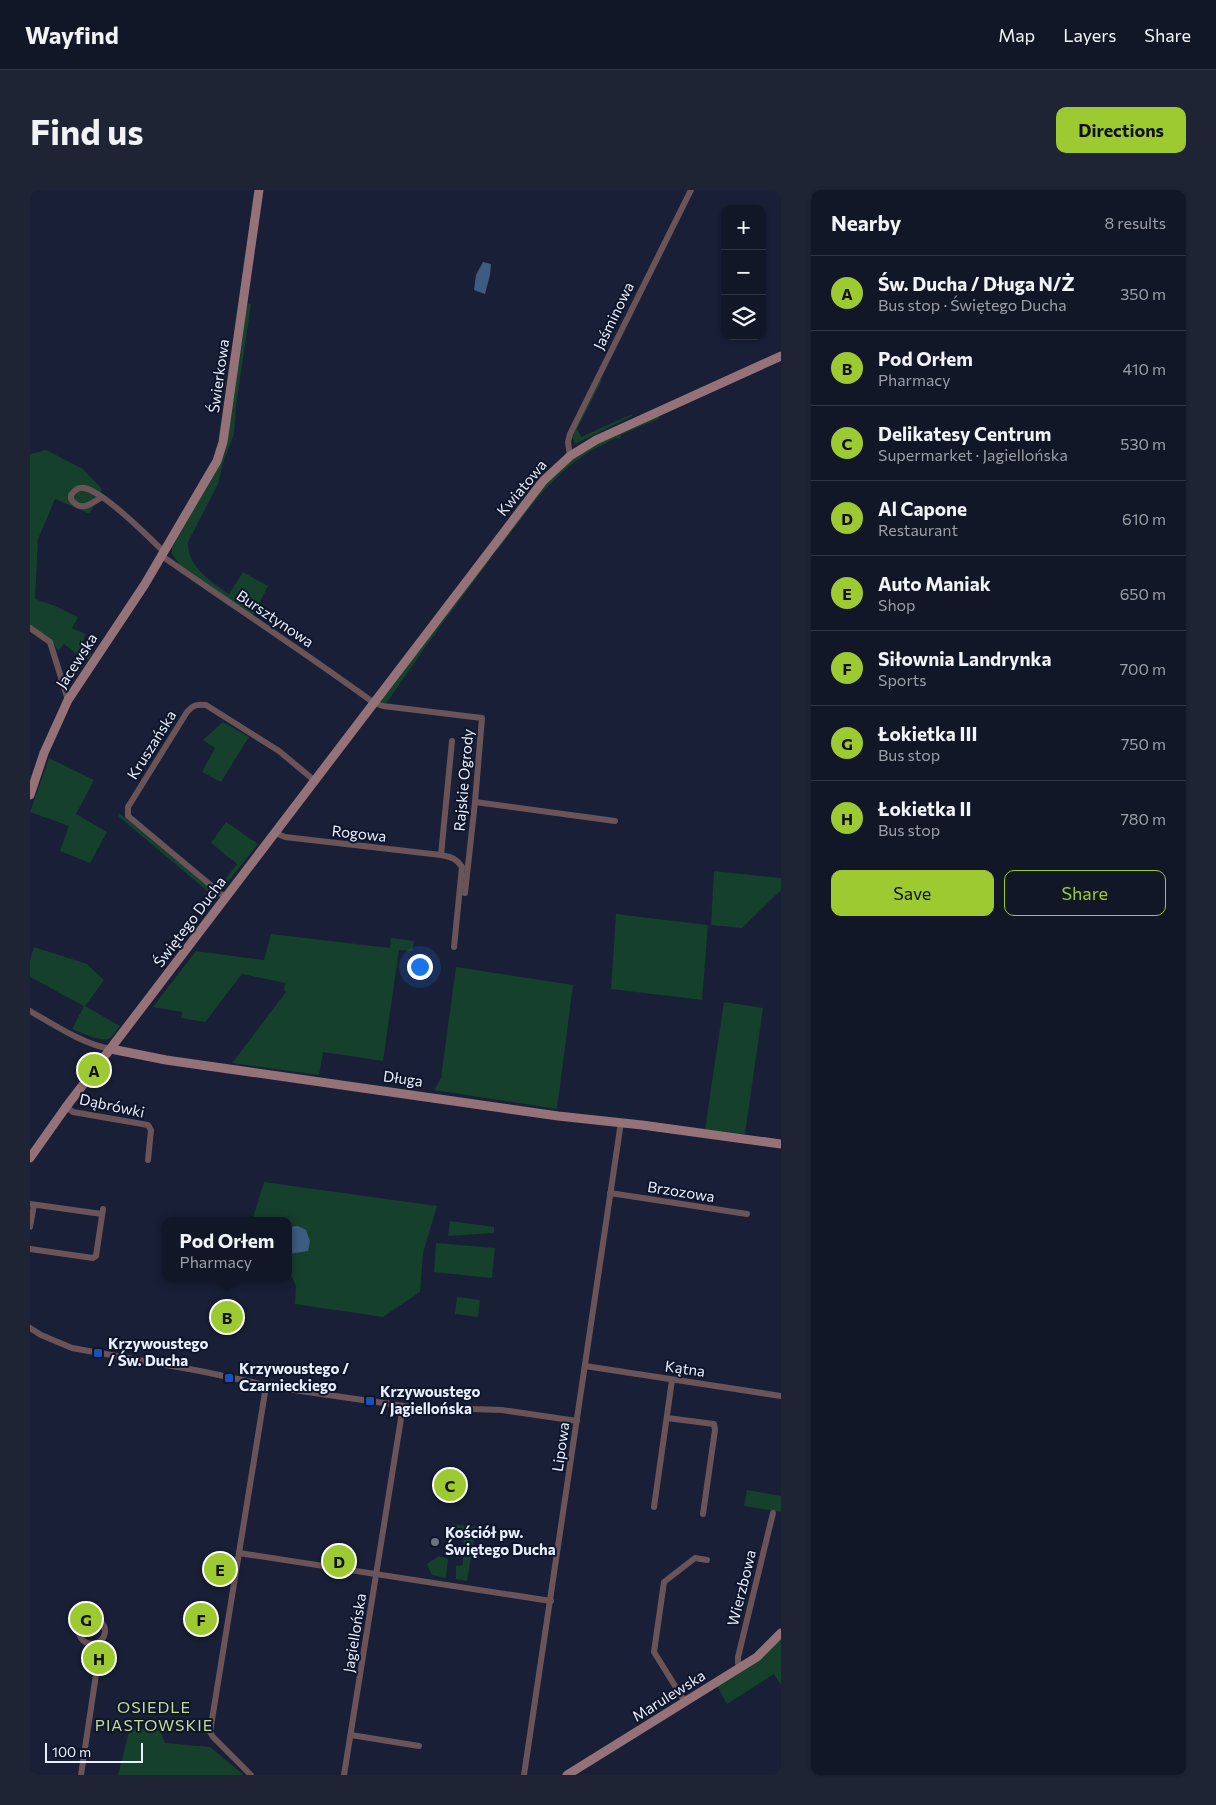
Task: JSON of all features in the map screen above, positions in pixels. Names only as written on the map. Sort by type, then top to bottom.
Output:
[{"type":"street","name":"Świerkowa","points":[[163,554],[210,474],[223,442],[259,190]]},
{"type":"street","name":"Jaśminowa","points":[[570,456],[568,442],[570,434],[691,190]]},
{"type":"street","name":"Kwiatowa","points":[[374,703],[534,491],[552,471],[570,456],[596,440],[781,356]]},
{"type":"street","name":"Bursztynowa","points":[[102,497],[131,521],[163,554],[262,626],[323,665],[374,703]]},
{"type":"street","name":"Jacewska","points":[[30,794],[47,745],[68,700],[163,554]]},
{"type":"street","points":[[30,628],[50,642],[68,700]]},
{"type":"street","name":"Świętego Ducha","points":[[30,1158],[66,1107],[374,703]]},
{"type":"street","name":"Rajskie Ogrody","points":[[374,703],[384,706],[482,718],[465,893]]},
{"type":"street","name":"Kruszańska","points":[[226,898],[128,816],[128,807],[187,712],[193,705],[206,705],[279,751],[315,781]]},
{"type":"street","points":[[441,856],[452,741]]},
{"type":"street","points":[[475,802],[615,821]]},
{"type":"street","name":"Rogowa","points":[[275,833],[303,840],[452,857],[462,867],[454,947]]},
{"type":"street","name":"Długa","points":[[30,1011],[94,1044],[166,1060],[554,1115],[621,1122],[781,1144]]},
{"type":"street","name":"Dąbrówki","points":[[66,1107],[73,1112],[148,1125],[152,1130],[148,1160]]},
{"type":"street","name":"Lipowa","points":[[524,1775],[621,1122]]},
{"type":"street","name":"Brzozowa","points":[[610,1194],[747,1214]]},
{"type":"street","points":[[30,1227],[32,1204],[103,1211],[96,1256],[93,1258],[30,1249]]},
{"type":"street","points":[[30,1328],[41,1335],[72,1348],[200,1371],[266,1386],[403,1406],[502,1410],[577,1421]]},
{"type":"street","name":"Kątna","points":[[586,1366],[781,1396]]},
{"type":"street","points":[[654,1507],[672,1380]]},
{"type":"street","points":[[251,1775],[210,1732],[266,1386]]},
{"type":"street","name":"Jagiellońska","points":[[344,1775],[403,1406]]},
{"type":"street","points":[[667,1418],[714,1424],[715,1430],[703,1514]]},
{"type":"street","name":"Wierzbowa","points":[[740,1668],[738,1658],[774,1513]]},
{"type":"street","points":[[239,1553],[551,1601]]},
{"type":"street","points":[[685,1702],[654,1652],[664,1582],[695,1558],[707,1560]]},
{"type":"street","points":[[81,1775],[101,1641],[106,1629],[101,1621],[93,1617],[82,1622],[79,1630],[83,1640],[91,1644],[101,1641]]},
{"type":"street","name":"Marulewska","points":[[567,1775],[757,1657],[781,1633]]},
{"type":"street","points":[[351,1735],[419,1746]]},
{"type":"green space","points":[[246,303],[251,304],[236,406],[234,434],[223,463],[218,484],[188,542],[189,551],[196,566],[208,579],[229,594],[243,572],[268,586],[253,616],[180,565],[172,554],[172,547],[213,475]]},
{"type":"green space","points":[[600,380],[602,380],[577,429],[581,437],[632,414],[632,416],[575,444],[572,436]]},
{"type":"green space","points":[[658,416],[660,418],[621,435],[620,439],[616,438],[591,451],[564,470],[534,503],[497,551],[496,546],[563,466],[594,445]]},
{"type":"green space","points":[[46,450],[83,469],[101,488],[101,500],[95,503],[90,514],[55,499],[38,539],[35,599],[78,617],[72,628],[86,634],[81,645],[92,654],[88,660],[81,654],[79,656],[64,644],[58,651],[52,641],[30,625],[30,454]]},
{"type":"green space","points":[[492,557],[385,705],[382,703],[382,698],[487,559]]},
{"type":"green space","points":[[223,722],[249,737],[221,782],[202,772],[215,748],[203,740]]},
{"type":"green space","points":[[49,758],[94,780],[76,814],[107,832],[90,863],[60,851],[69,826],[30,812]]},
{"type":"green space","points":[[119,813],[219,896],[217,899],[118,816]]},
{"type":"green space","points":[[226,822],[258,844],[223,888],[214,881],[224,881],[237,864],[211,843]]},
{"type":"green space","points":[[714,871],[781,878],[781,890],[742,928],[711,925]]},
{"type":"green space","points":[[616,914],[708,925],[702,1000],[611,989]]},
{"type":"green space","points":[[271,934],[390,948],[391,938],[414,941],[412,951],[399,950],[383,1061],[323,1052],[319,1075],[232,1063],[286,992],[284,990],[285,983],[242,974],[205,1022],[181,1018],[182,1012],[153,1007],[196,951],[264,960]]},
{"type":"green space","points":[[34,947],[87,964],[104,980],[85,1006],[120,1026],[109,1039],[96,1038],[72,1029],[84,1006],[30,977],[30,960]]},
{"type":"green space","points":[[456,967],[573,985],[557,1109],[434,1090],[441,1078]]},
{"type":"green space","points":[[724,1002],[763,1008],[745,1134],[705,1129]]},
{"type":"green space","points":[[264,1182],[437,1206],[423,1253],[420,1292],[383,1317],[295,1304],[296,1286],[292,1277],[292,1217],[253,1217]]},
{"type":"green space","points":[[450,1221],[494,1227],[494,1233],[448,1236]]},
{"type":"green space","points":[[436,1243],[495,1248],[492,1278],[434,1272]]},
{"type":"green space","points":[[457,1297],[480,1300],[478,1317],[455,1314]]},
{"type":"green space","points":[[747,1490],[781,1496],[781,1512],[744,1506]]},
{"type":"green space","points":[[452,1524],[476,1527],[467,1581],[456,1579],[456,1566],[463,1565],[463,1549],[465,1547],[460,1530],[453,1530]]},
{"type":"green space","points":[[439,1556],[448,1559],[446,1578],[432,1575],[427,1564]]},
{"type":"green space","points":[[781,1639],[781,1685],[774,1674],[727,1704],[717,1686],[760,1659]]},
{"type":"green space","points":[[130,1728],[160,1731],[165,1743],[210,1747],[244,1775],[118,1775]]},
{"type":"water","points":[[483,262],[491,264],[485,294],[474,290],[476,275]]},
{"type":"water","points":[[298,1226],[306,1230],[310,1241],[308,1251],[292,1253],[292,1227]]},
{"type":"place","name":"Św. Ducha / Długa N/Ż","points":[[94,1070]]},
{"type":"place","name":"Pod Orłem","points":[[227,1317]]},
{"type":"place","name":"Krzywoustego / Św. Ducha","points":[[98,1353]]},
{"type":"place","name":"Krzywoustego / Czarnieckiego","points":[[229,1378]]},
{"type":"place","name":"Krzywoustego / Jagiellońska","points":[[370,1401]]},
{"type":"place","name":"Delikatesy Centrum","points":[[450,1485]]},
{"type":"place","name":"Kościół pw. Świętego Ducha","points":[[435,1542]]},
{"type":"place","name":"Al Capone","points":[[339,1561]]},
{"type":"place","name":"Auto Maniak","points":[[220,1569]]},
{"type":"place","name":"Łokietka III","points":[[86,1619]]},
{"type":"place","name":"Siłownia Landrynka","points":[[201,1619]]},
{"type":"place","name":"Łokietka II","points":[[99,1658]]},
{"type":"district","name":"OSIEDLE PIASTOWSKIE","points":[[154,1716]]}]
